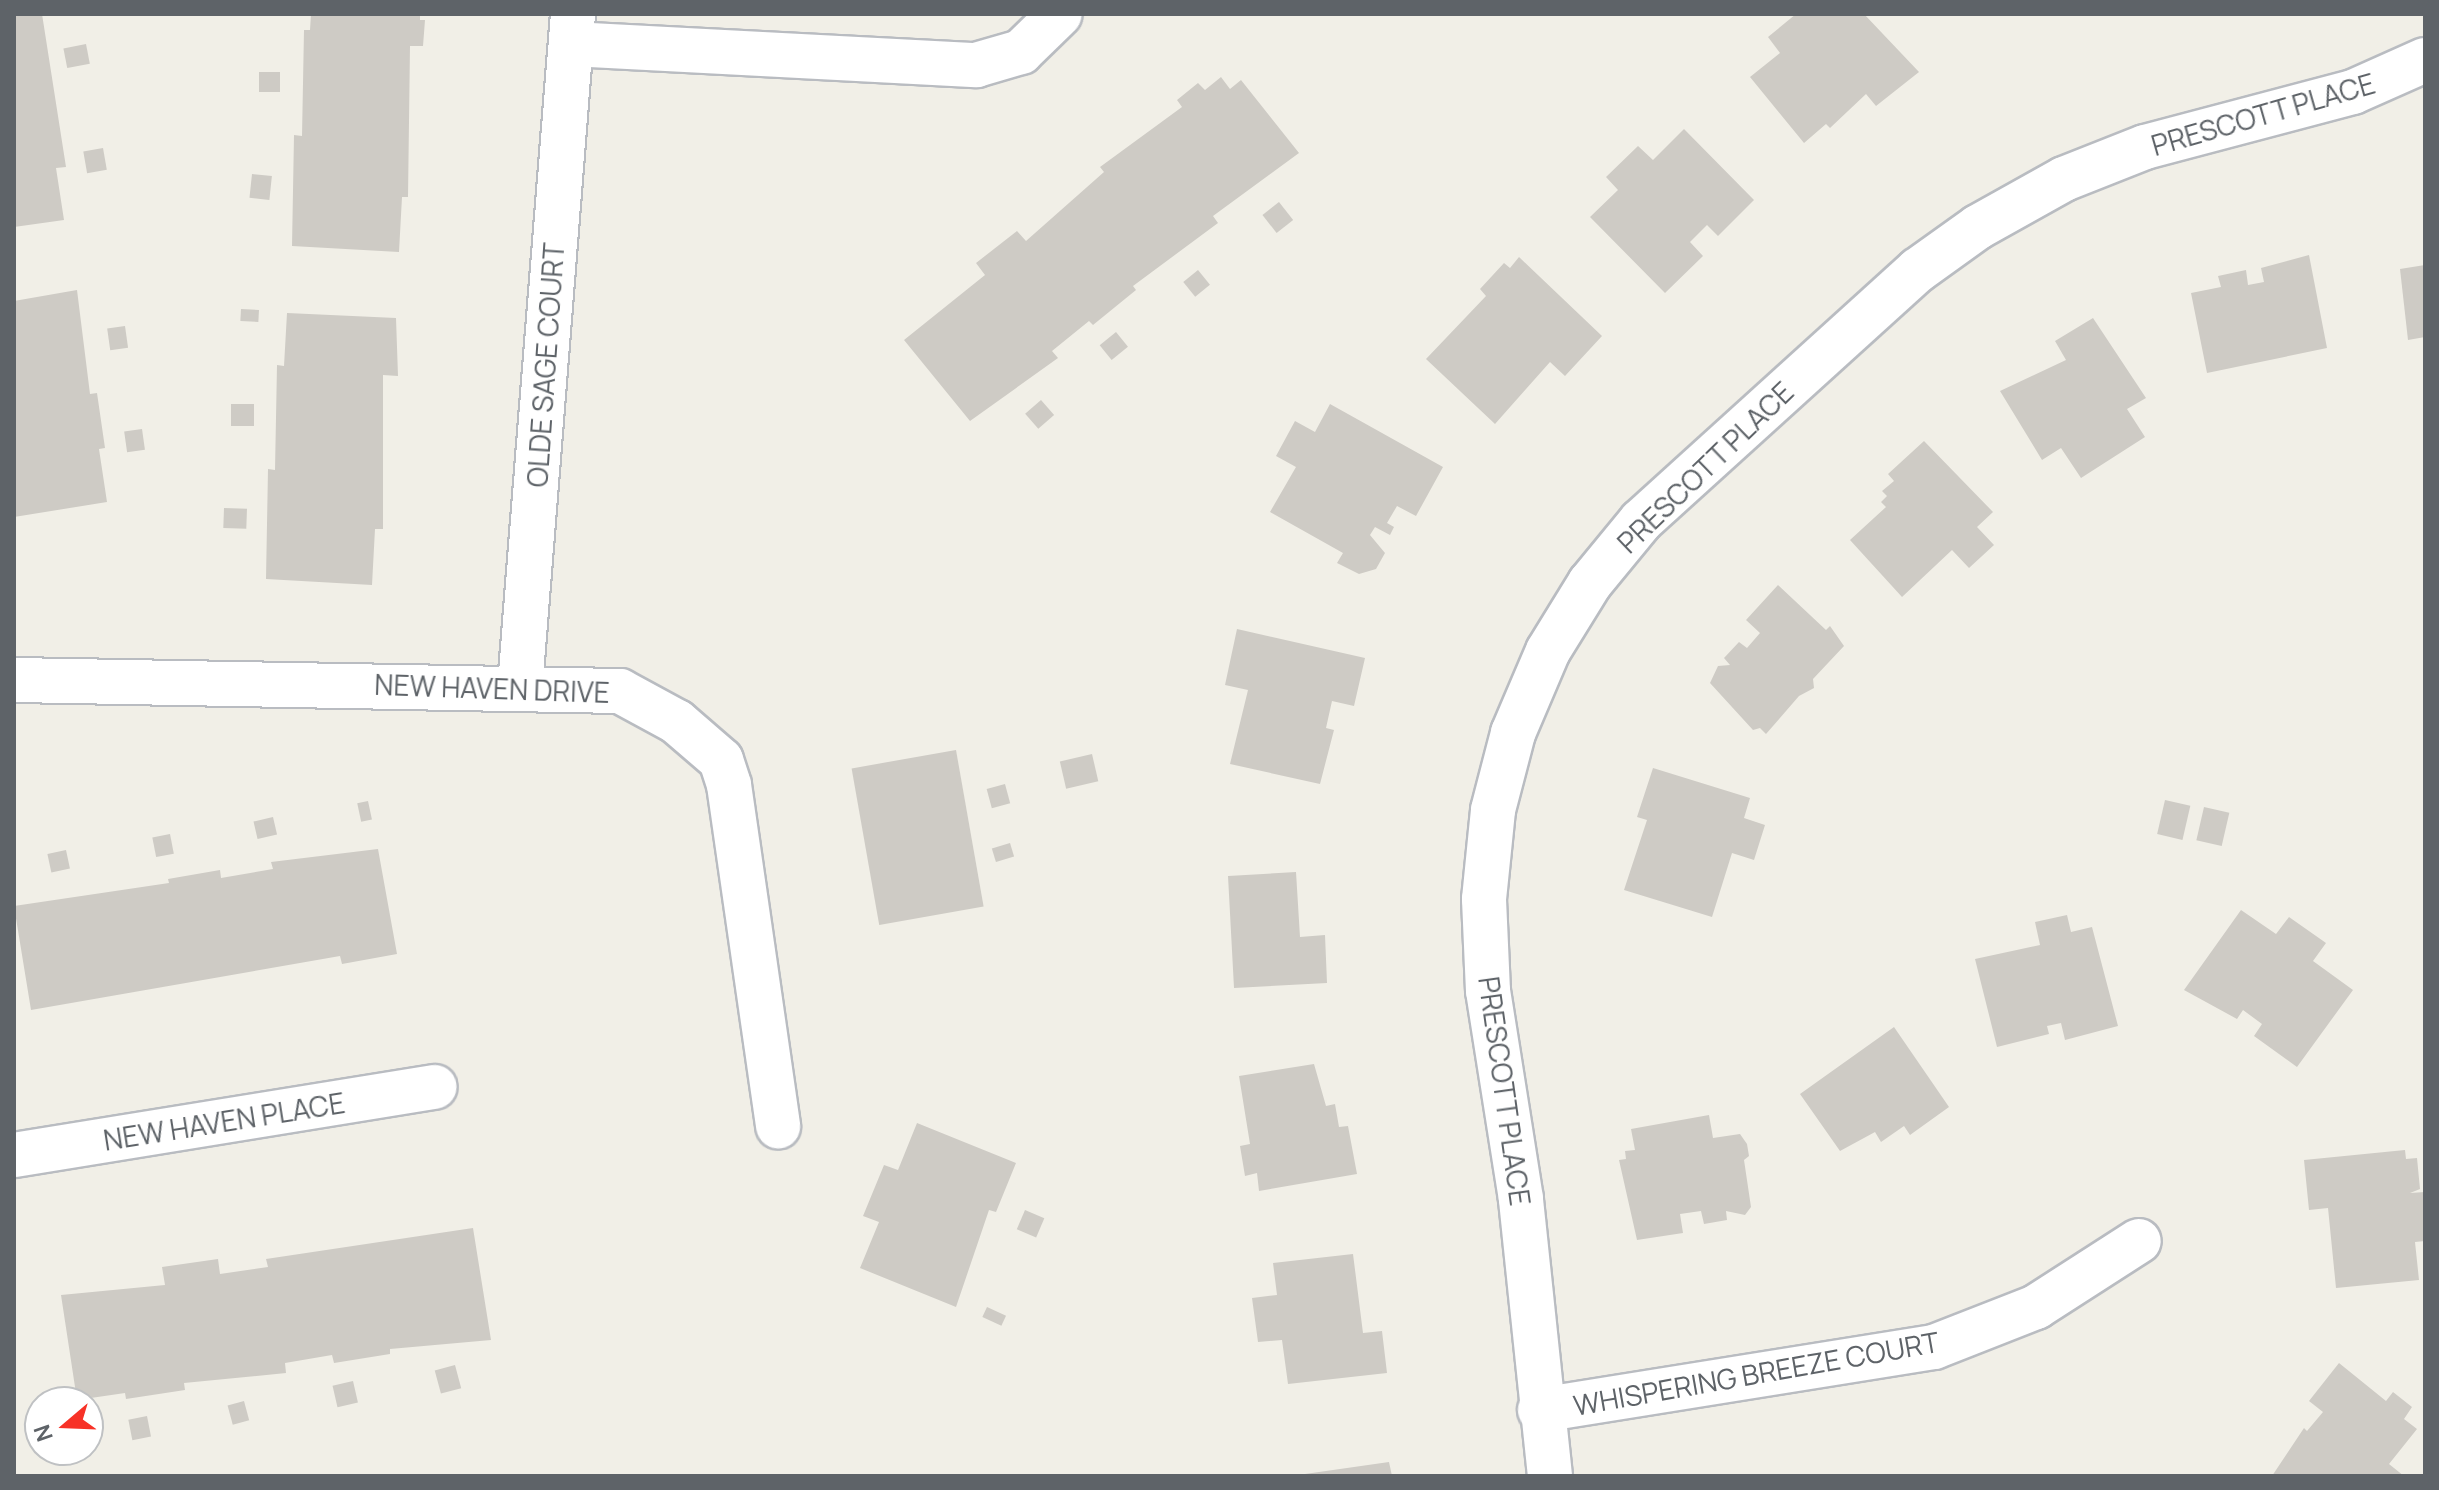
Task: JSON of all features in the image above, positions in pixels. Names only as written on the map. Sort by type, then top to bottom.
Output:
[{"type":"street","name":"OLDE SAGE COURT","points":[[520,686],[572,29],[976,65],[1021,52],[1060,14]]},
{"type":"street","name":"PRESCOTT PLACE","points":[[1550,1476],[1540,1410],[1521,1199],[1488,991],[1484,899],[1493,810],[1513,733],[1548,651],[1590,583],[1641,521],[1918,270],[1978,227],[2064,179],[2145,147],[2353,92],[2425,60]]},
{"type":"street","name":"NEW HAVEN DRIVE","points":[[14,680],[520,686],[620,691],[677,722],[721,760],[778,1126]]},
{"type":"street","name":"NEW HAVEN PLACE","points":[[14,1155],[435,1087]]},
{"type":"street","name":"WHISPERING BREEZE COURT","points":[[1540,1410],[1934,1347],[2036,1307],[2139,1241]]},
{"type":"building","points":[[14,14],[42,14],[66,167],[56,168],[64,220],[14,227]]},
{"type":"building","points":[[311,14],[420,14],[420,20],[425,20],[423,46],[410,46],[408,197],[402,197],[399,252],[292,246],[294,135],[302,136],[304,30],[310,30]]},
{"type":"building","points":[[1796,14],[1864,14],[1919,72],[1876,106],[1866,94],[1830,128],[1826,124],[1804,143],[1750,77],[1780,53],[1768,37]]},
{"type":"building","points":[[86,44],[90,64],[67,68],[63,48]]},
{"type":"building","points":[[259,72],[280,72],[280,92],[259,92]]},
{"type":"building","points":[[1221,77],[1230,89],[1241,80],[1299,153],[1213,216],[1218,223],[1133,286],[1136,290],[1093,325],[1089,321],[1052,351],[1058,358],[970,421],[904,340],[985,275],[976,263],[1017,231],[1026,241],[1104,172],[1100,167],[1182,107],[1177,100],[1198,83],[1205,90]]},
{"type":"building","points":[[1684,129],[1754,200],[1718,236],[1707,225],[1690,242],[1703,256],[1665,293],[1590,217],[1618,190],[1606,177],[1638,146],[1653,160]]},
{"type":"building","points":[[103,148],[107,170],[87,173],[83,151]]},
{"type":"building","points":[[252,174],[272,176],[269,200],[249,198]]},
{"type":"building","points":[[1279,202],[1293,220],[1277,233],[1262,215]]},
{"type":"building","points":[[2309,255],[2327,348],[2207,373],[2191,293],[2221,287],[2218,276],[2246,270],[2248,285],[2264,282],[2261,268]]},
{"type":"building","points":[[1519,257],[1602,336],[1565,376],[1550,362],[1495,424],[1426,359],[1486,296],[1480,289],[1504,263],[1510,268]]},
{"type":"building","points":[[2425,265],[2425,337],[2408,340],[2400,269]]},
{"type":"building","points":[[1198,270],[1210,285],[1195,297],[1183,282]]},
{"type":"building","points":[[77,290],[90,394],[97,393],[105,448],[99,449],[107,502],[14,517],[14,301]]},
{"type":"building","points":[[241,309],[259,310],[258,322],[240,321]]},
{"type":"building","points":[[287,313],[396,318],[398,376],[383,375],[383,529],[375,529],[372,585],[266,579],[268,469],[275,470],[277,365],[284,366]]},
{"type":"building","points":[[2093,318],[2146,398],[2127,409],[2145,437],[2081,478],[2061,448],[2042,460],[2000,391],[2066,360],[2055,341]]},
{"type":"building","points":[[125,326],[128,348],[110,350],[107,329]]},
{"type":"building","points":[[1116,332],[1128,347],[1112,360],[1100,345]]},
{"type":"building","points":[[1041,400],[1054,415],[1038,429],[1025,414]]},
{"type":"building","points":[[231,404],[254,404],[254,426],[231,426]]},
{"type":"building","points":[[1330,404],[1443,467],[1416,516],[1397,506],[1387,523],[1394,527],[1390,535],[1375,527],[1370,535],[1385,553],[1376,569],[1359,574],[1337,563],[1343,553],[1270,512],[1296,467],[1276,456],[1295,421],[1315,432]]},
{"type":"building","points":[[142,429],[145,450],[127,452],[124,432]]},
{"type":"building","points":[[1924,441],[1993,512],[1977,527],[1994,545],[1969,568],[1952,550],[1902,597],[1850,540],[1886,507],[1881,502],[1887,496],[1882,491],[1894,481],[1888,474]]},
{"type":"building","points":[[224,508],[247,509],[246,529],[223,528]]},
{"type":"building","points":[[1778,585],[1826,630],[1830,626],[1844,646],[1813,679],[1814,688],[1799,696],[1766,734],[1760,728],[1753,730],[1710,683],[1718,666],[1730,665],[1724,658],[1739,642],[1747,648],[1760,633],[1746,620]]},
{"type":"building","points":[[1237,629],[1365,658],[1354,706],[1332,701],[1326,728],[1334,730],[1320,784],[1230,764],[1248,690],[1225,685]]},
{"type":"building","points":[[956,750],[984,907],[879,925],[852,768]]},
{"type":"building","points":[[1092,754],[1098,781],[1066,789],[1060,761]]},
{"type":"building","points":[[1653,768],[1750,798],[1744,818],[1765,825],[1754,860],[1732,853],[1712,917],[1624,890],[1647,820],[1637,817]]},
{"type":"building","points":[[1005,784],[1010,803],[992,808],[987,789]]},
{"type":"building","points":[[2165,800],[2190,806],[2182,840],[2157,834]]},
{"type":"building","points":[[368,801],[372,820],[361,822],[357,803]]},
{"type":"building","points":[[2204,807],[2229,813],[2222,846],[2196,840]]},
{"type":"building","points":[[273,817],[277,835],[258,839],[254,821]]},
{"type":"building","points":[[170,834],[174,854],[156,857],[152,837]]},
{"type":"building","points":[[1010,843],[1014,856],[996,862],[992,849]]},
{"type":"building","points":[[378,849],[397,954],[342,964],[340,956],[31,1010],[14,906],[169,883],[168,879],[220,870],[221,878],[273,869],[271,862]]},
{"type":"building","points":[[66,850],[70,869],[51,873],[47,854]]},
{"type":"building","points":[[1296,872],[1300,937],[1325,935],[1327,983],[1234,988],[1228,876]]},
{"type":"building","points":[[2241,910],[2276,934],[2289,917],[2326,943],[2313,961],[2353,990],[2297,1067],[2254,1036],[2262,1024],[2243,1010],[2237,1019],[2184,990]]},
{"type":"building","points":[[2067,915],[2071,932],[2092,927],[2118,1026],[2065,1040],[2061,1023],[2047,1026],[2049,1034],[1997,1047],[1975,959],[2040,945],[2035,922]]},
{"type":"building","points":[[1894,1027],[1949,1107],[1910,1135],[1904,1126],[1881,1142],[1875,1132],[1840,1151],[1800,1094]]},
{"type":"building","points":[[1314,1064],[1326,1106],[1335,1104],[1339,1127],[1348,1126],[1357,1174],[1259,1191],[1257,1173],[1245,1176],[1240,1146],[1250,1144],[1239,1076]]},
{"type":"building","points":[[1709,1115],[1713,1138],[1740,1134],[1747,1144],[1749,1156],[1744,1160],[1751,1207],[1745,1215],[1726,1211],[1727,1220],[1704,1224],[1701,1211],[1680,1214],[1683,1233],[1637,1240],[1619,1160],[1626,1159],[1625,1151],[1635,1150],[1631,1129]]},
{"type":"building","points":[[917,1123],[1016,1163],[996,1212],[989,1210],[956,1307],[860,1268],[879,1222],[863,1216],[884,1165],[898,1170]]},
{"type":"building","points":[[2405,1150],[2406,1159],[2417,1158],[2420,1189],[2410,1193],[2425,1192],[2425,1241],[2415,1242],[2419,1280],[2336,1288],[2328,1208],[2309,1210],[2304,1160]]},
{"type":"building","points":[[1025,1210],[1044,1218],[1036,1238],[1017,1229]]},
{"type":"building","points":[[473,1228],[491,1340],[390,1349],[390,1354],[334,1363],[332,1355],[285,1363],[286,1373],[184,1383],[185,1390],[126,1399],[125,1393],[104,1396],[104,1386],[75,1386],[61,1295],[165,1285],[162,1267],[218,1259],[220,1274],[268,1267],[266,1259]]},
{"type":"building","points":[[1353,1254],[1363,1333],[1382,1331],[1387,1373],[1288,1384],[1282,1340],[1258,1342],[1252,1298],[1277,1295],[1273,1263]]},
{"type":"building","points":[[987,1307],[1006,1316],[1001,1326],[982,1317]]},
{"type":"building","points":[[2339,1363],[2386,1401],[2393,1392],[2412,1407],[2404,1419],[2417,1429],[2389,1464],[2404,1476],[2272,1476],[2304,1428],[2307,1431],[2323,1412],[2309,1401]]},
{"type":"building","points":[[455,1365],[461,1388],[441,1394],[435,1370]]},
{"type":"building","points":[[353,1381],[358,1402],[337,1407],[333,1386]]},
{"type":"building","points":[[244,1401],[249,1420],[233,1425],[228,1405]]},
{"type":"building","points":[[147,1416],[151,1437],[132,1440],[128,1420]]},
{"type":"building","points":[[1389,1462],[1392,1476],[1305,1476],[1305,1474]]}]
